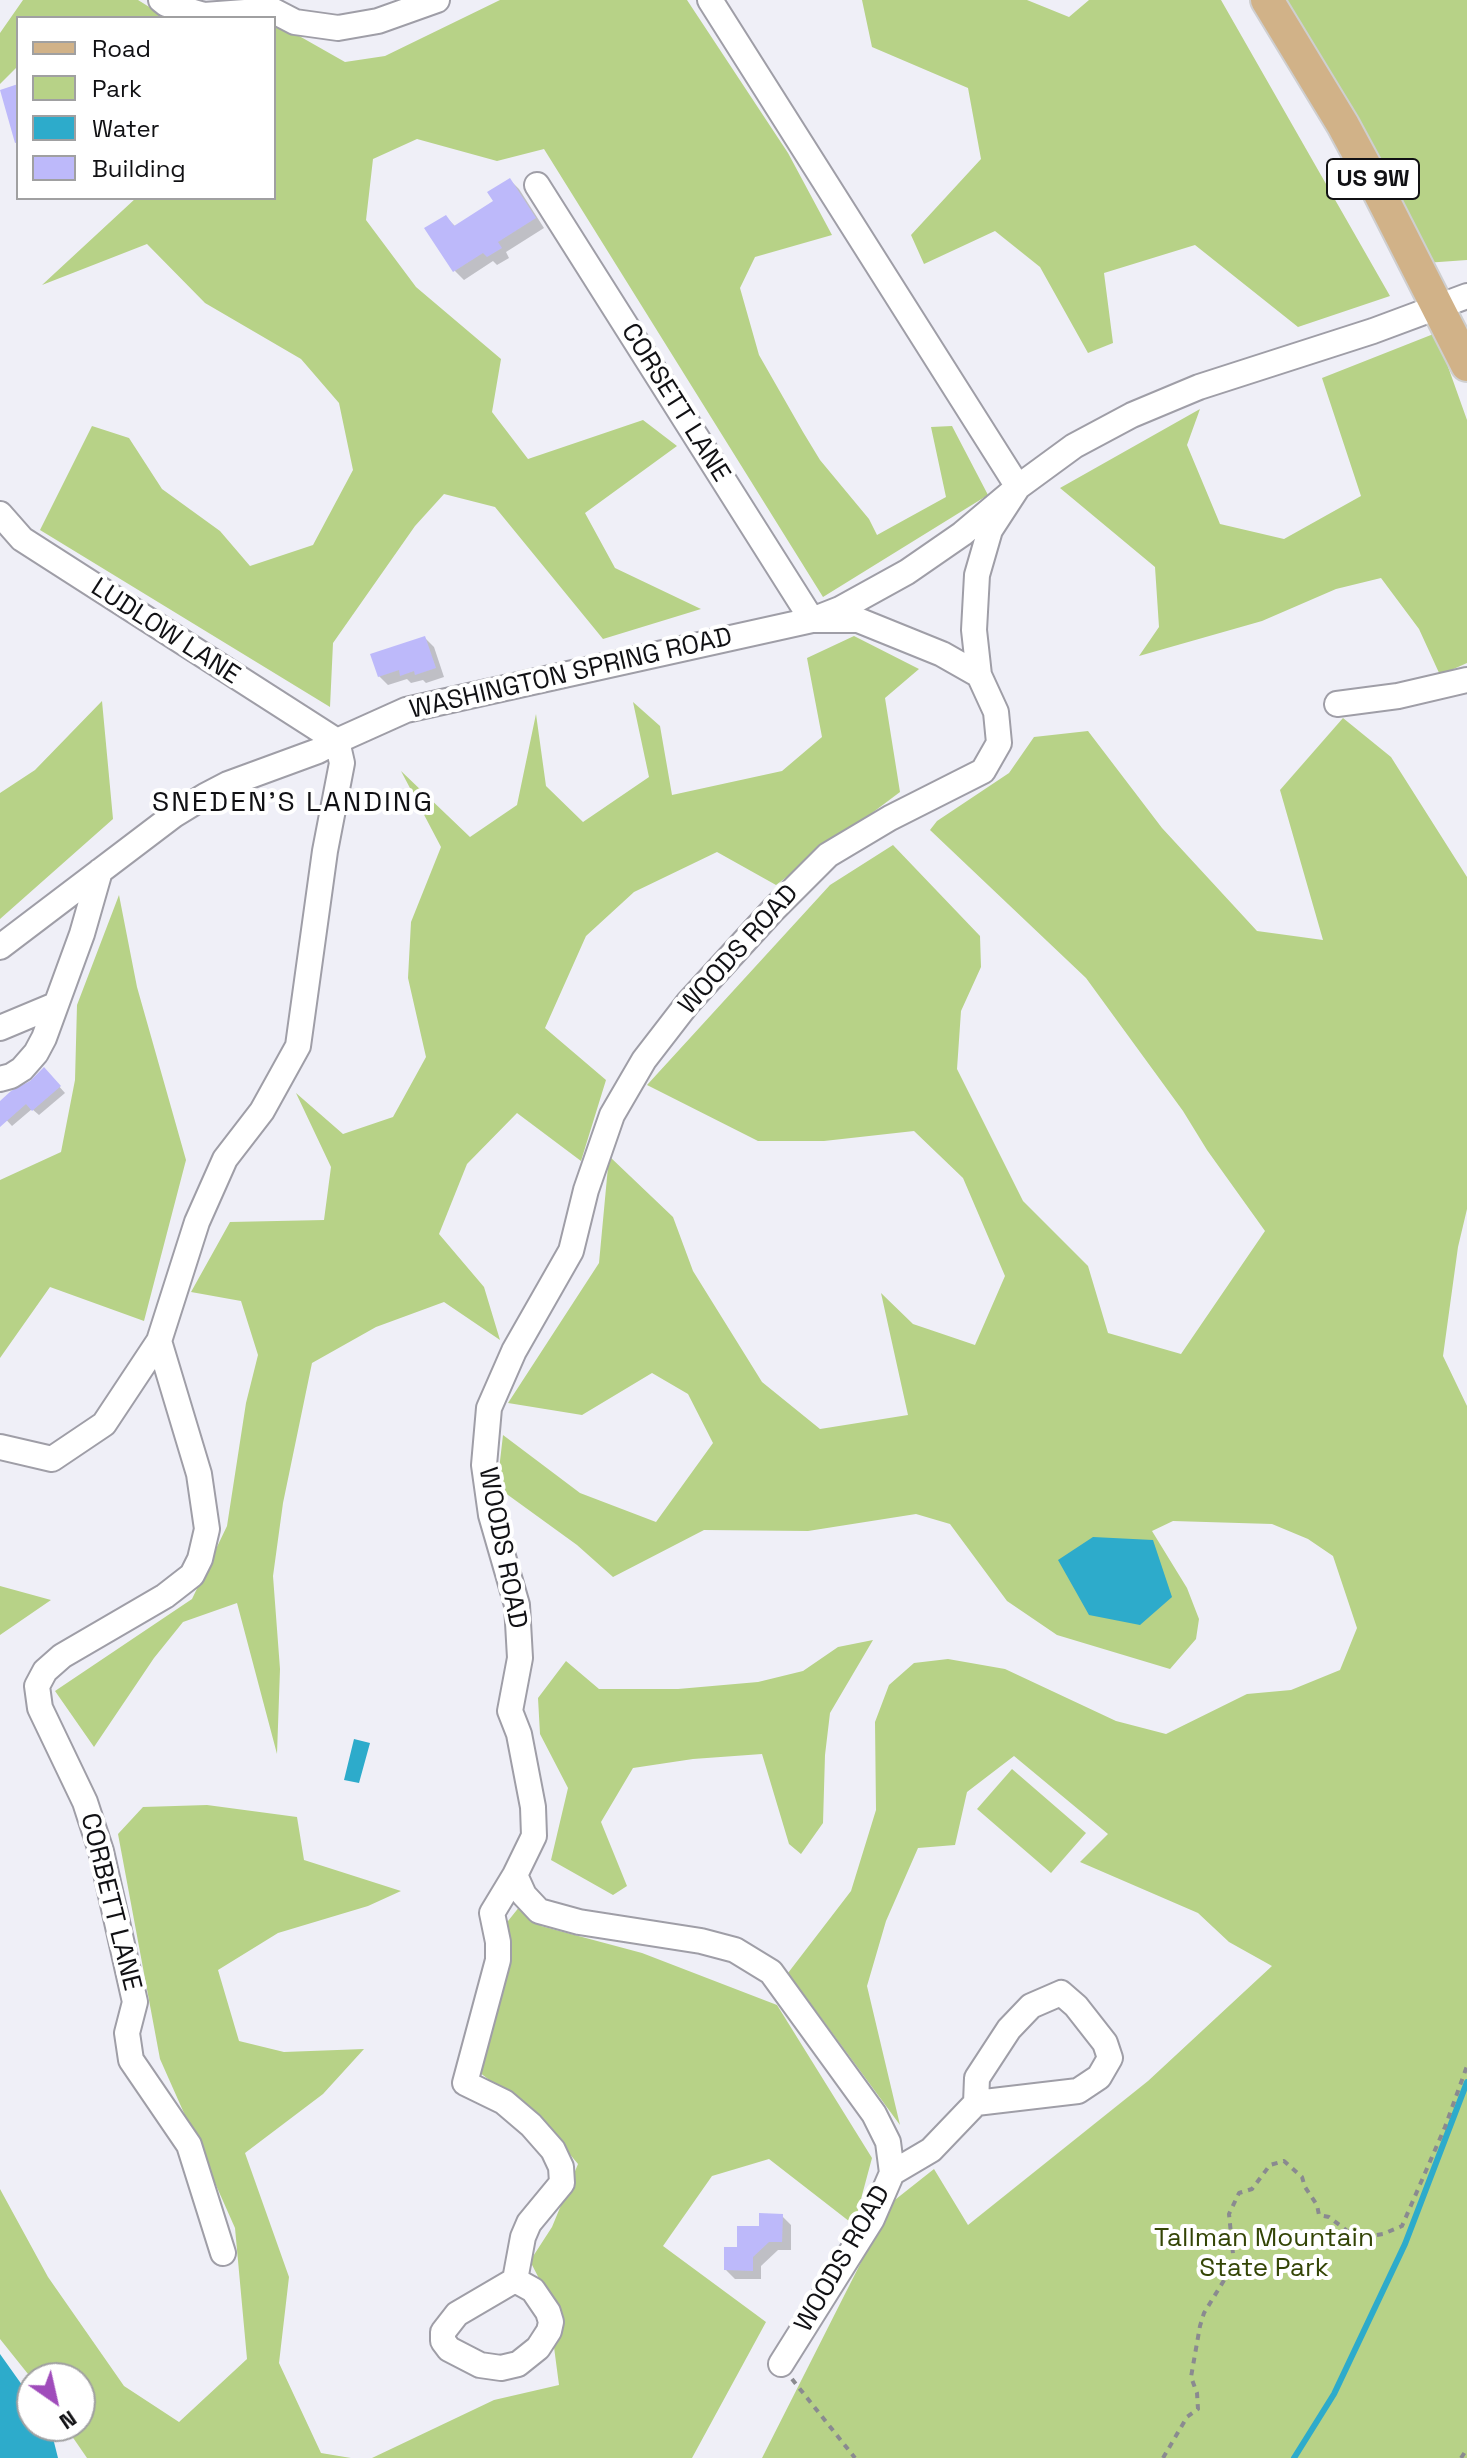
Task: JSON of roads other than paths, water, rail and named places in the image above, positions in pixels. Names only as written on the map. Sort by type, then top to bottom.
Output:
[{"type":"main road","name":"US 9W","points":[[1267,0],[1453,302],[1467,365]]},
{"type":"street","points":[[161,0],[204,15],[272,10],[295,22],[338,28],[378,21],[437,0]]},
{"type":"street","points":[[710,0],[1018,487]]},
{"type":"street","name":"CORSETT LANE","points":[[537,185],[812,620]]},
{"type":"street","name":"WASHINGTON SPRING ROAD","points":[[0,947],[174,815],[228,784],[318,751],[406,710],[812,620],[840,609],[907,572],[962,534],[1074,446],[1132,415],[1199,387],[1453,302]]},
{"type":"street","name":"WOODS ROAD","points":[[781,2364],[872,2219],[892,2173],[888,2142],[874,2114],[771,1972],[735,1950],[701,1941],[579,1922],[539,1911],[524,1895],[515,1875],[534,1836],[533,1807],[519,1734],[510,1711],[520,1658],[517,1605],[493,1527],[484,1465],[489,1408],[514,1351],[571,1251],[586,1190],[612,1115],[644,1060],[688,1003],[828,855],[890,818],[983,771],[999,743],[996,712],[979,675],[974,630],[977,575],[990,530],[1018,487]]},
{"type":"street","name":"LUDLOW LANE","points":[[0,514],[22,539],[337,741]]},
{"type":"street","points":[[812,620],[858,620],[942,654],[979,675]]},
{"type":"street","points":[[1337,704],[1398,696],[1467,680]]},
{"type":"street","points":[[0,1447],[52,1459],[104,1424],[159,1341],[197,1222],[225,1159],[262,1111],[298,1046],[325,851],[342,763],[337,741]]},
{"type":"street","points":[[0,1079],[22,1069],[36,1053],[82,934],[100,871]]},
{"type":"street","points":[[0,1028],[55,1005]]},
{"type":"street","name":"CORBETT LANE","points":[[159,1341],[199,1474],[207,1529],[200,1559],[192,1575],[165,1596],[62,1656],[45,1671],[37,1686],[40,1708],[85,1802],[101,1851],[135,2002],[127,2033],[131,2060],[189,2145],[223,2253]]},
{"type":"street","points":[[515,1875],[492,1913],[498,1960],[465,2083],[504,2102],[531,2125],[553,2150],[561,2167],[562,2183],[529,2223],[523,2237],[515,2280]]},
{"type":"street","points":[[892,2173],[931,2150],[976,2103],[1078,2091],[1099,2077],[1110,2058],[1105,2043],[1076,2006],[1061,1993],[1031,2006],[1009,2029],[977,2078],[976,2103]]},
{"type":"water","points":[[1093,1537],[1153,1540],[1172,1597],[1140,1625],[1089,1615],[1058,1560]]},
{"type":"water","points":[[354,1739],[370,1743],[359,1783],[344,1780]]},
{"type":"water","points":[[0,2354],[16,2376],[16,2442],[54,2442],[58,2458],[0,2458]]},
{"type":"waterway","points":[[1294,2458],[1334,2394],[1405,2244],[1467,2082]]},
{"type":"district","name":"SNEDEN'S LANDING","points":[[293,803]]},
{"type":"park label","name":"Tallman Mountain State Park","points":[[1264,2254]]}]
